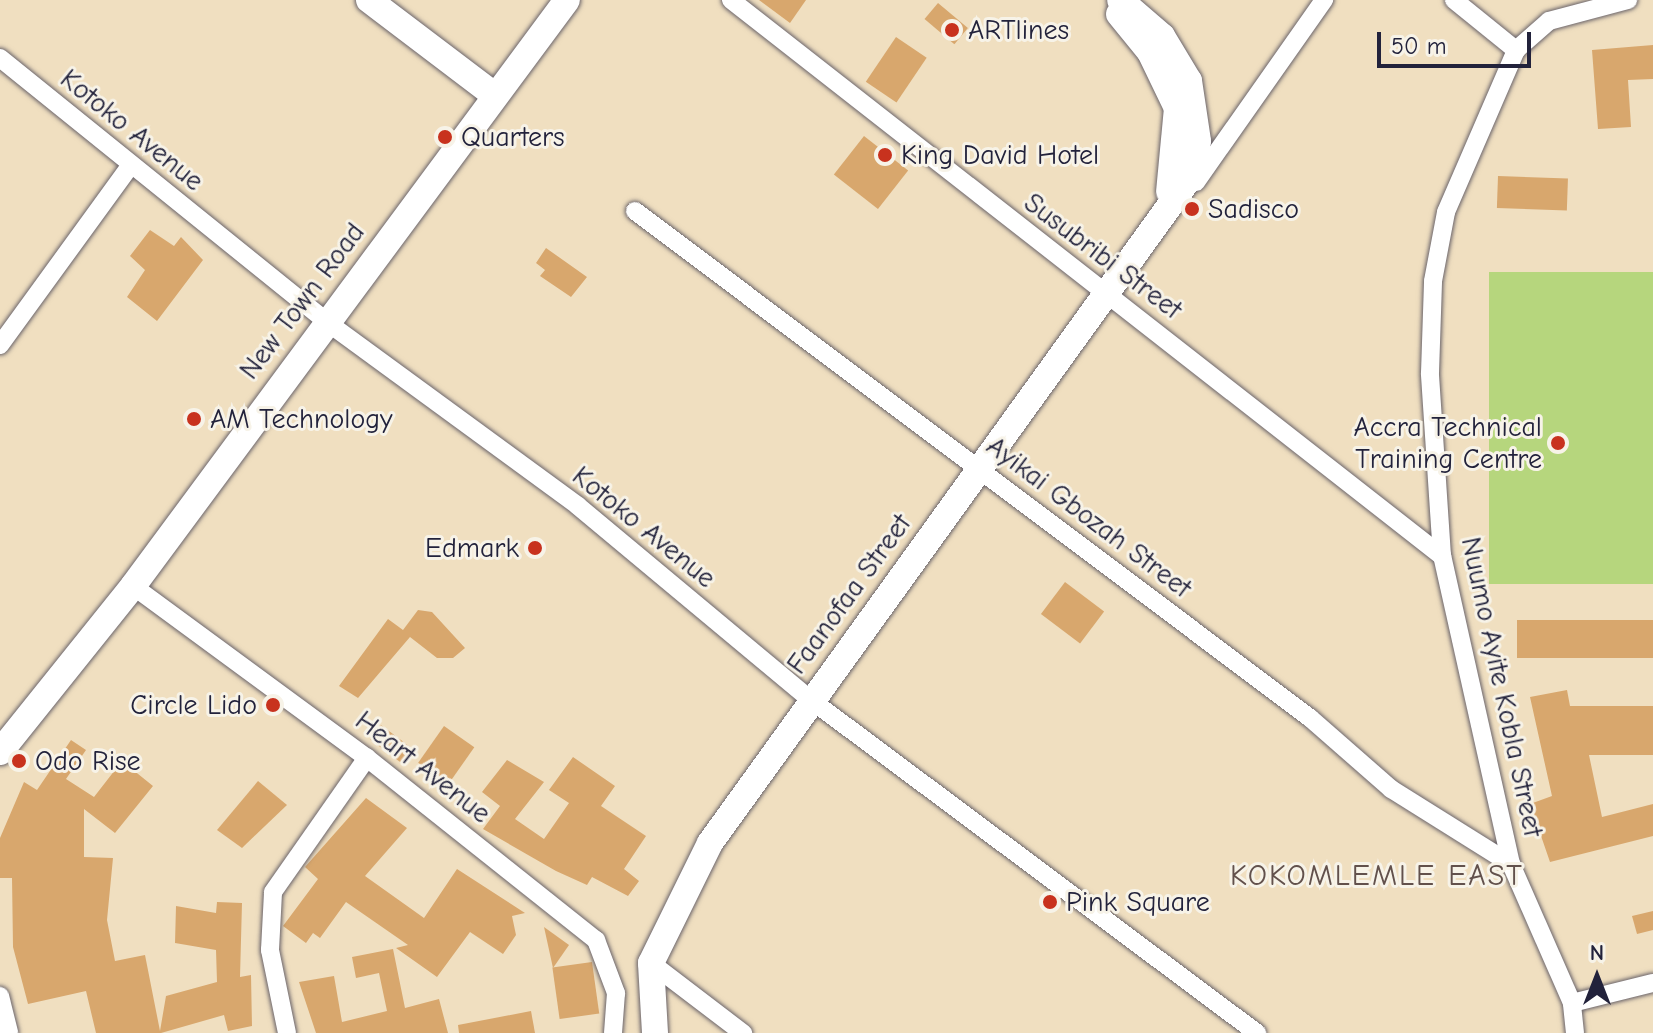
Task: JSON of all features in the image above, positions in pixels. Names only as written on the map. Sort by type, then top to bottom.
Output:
[{"type":"main road","points":[[369,0],[494,95]]},
{"type":"main road","name":"New Town Road","points":[[0,752],[133,586],[567,0]]},
{"type":"main road","points":[[1107,0],[1150,52],[1177,108],[1177,170],[1161,218]]},
{"type":"main road","points":[[1120,0],[1162,36],[1189,81],[1197,154],[1182,194],[1161,218]]},
{"type":"main road","name":"Faanofaa Street","points":[[655,1033],[651,963],[710,843],[1161,218]]},
{"type":"street","name":"Susubribi Street","points":[[731,0],[1442,556]]},
{"type":"street","points":[[1182,194],[1324,0]]},
{"type":"street","points":[[1454,0],[1516,50]]},
{"type":"street","name":"Nuumo Ayite Kobla Street","points":[[1575,1033],[1572,1003],[1511,864],[1442,556],[1430,373],[1433,281],[1446,212],[1516,50],[1549,21],[1628,0]]},
{"type":"street","name":"Kotoko Avenue","points":[[0,58],[327,322],[578,506],[811,700],[1257,1033]]},
{"type":"street","points":[[0,345],[131,165]]},
{"type":"street","name":"Ayikai Gbozah Street","points":[[635,211],[1310,718],[1391,789],[1511,864]]},
{"type":"street","name":"Heart Avenue","points":[[133,586],[367,758],[596,940],[616,993],[613,1033]]},
{"type":"street","points":[[287,1033],[270,950],[273,892],[367,758]]},
{"type":"street","points":[[651,963],[743,1033]]},
{"type":"street","points":[[1572,1003],[1653,983]]},
{"type":"street","points":[[0,996],[9,1033]]},
{"type":"green space","points":[[1489,272],[1653,272],[1653,584],[1489,584]]},
{"type":"building","points":[[759,0],[806,0],[790,23]]},
{"type":"building","points":[[938,3],[968,28],[954,44],[925,19]]},
{"type":"building","points":[[896,37],[927,58],[896,102],[866,82]]},
{"type":"building","points":[[1653,45],[1653,79],[1628,80],[1631,127],[1598,129],[1592,50]]},
{"type":"building","points":[[864,136],[908,170],[878,209],[834,175]]},
{"type":"building","points":[[1498,176],[1568,178],[1567,210],[1497,208]]},
{"type":"building","points":[[150,230],[174,246],[181,237],[203,260],[157,321],[127,297],[145,270],[130,256]]},
{"type":"building","points":[[546,248],[587,277],[571,297],[540,276],[545,270],[536,263]]},
{"type":"building","points":[[1065,582],[1104,611],[1080,643],[1041,614]]},
{"type":"building","points":[[418,610],[432,612],[465,648],[453,658],[437,658],[410,637],[358,698],[339,686],[388,619],[403,630]]},
{"type":"building","points":[[1517,620],[1653,620],[1653,658],[1517,658]]},
{"type":"building","points":[[1567,690],[1570,706],[1653,706],[1653,755],[1589,755],[1602,817],[1653,804],[1653,836],[1550,862],[1530,804],[1552,796],[1530,697]]},
{"type":"building","points":[[381,725],[411,748],[401,762],[370,739]]},
{"type":"building","points":[[444,726],[474,747],[448,784],[418,763]]},
{"type":"building","points":[[71,740],[86,750],[66,779],[94,797],[122,761],[153,786],[115,833],[84,809],[84,857],[113,858],[107,920],[115,961],[145,955],[160,1031],[166,996],[217,982],[216,950],[175,943],[176,906],[216,913],[217,902],[242,903],[240,977],[251,975],[252,1026],[228,1031],[224,1015],[161,1033],[96,1033],[86,991],[28,1004],[13,947],[12,878],[0,878],[0,838],[24,782],[37,790]]},
{"type":"building","points":[[573,757],[615,786],[601,806],[646,836],[624,869],[639,881],[628,896],[592,877],[587,885],[556,871],[483,829],[500,806],[482,792],[507,760],[544,782],[515,819],[544,839],[569,803],[549,790]]},
{"type":"building","points":[[258,781],[287,805],[242,848],[217,830]]},
{"type":"building","points":[[366,798],[407,828],[365,876],[424,918],[457,869],[525,913],[512,916],[516,935],[503,954],[470,932],[437,977],[396,948],[408,945],[346,902],[320,938],[313,933],[306,943],[283,926],[318,879],[305,867]]},
{"type":"building","points":[[1653,911],[1653,930],[1637,934],[1632,916]]},
{"type":"building","points":[[544,927],[569,945],[553,968]]},
{"type":"building","points":[[393,949],[405,1008],[439,999],[448,1033],[316,1033],[299,982],[334,976],[342,1022],[387,1011],[379,973],[356,978],[352,957]]},
{"type":"building","points":[[592,962],[599,1013],[560,1019],[552,968]]},
{"type":"building","points":[[531,1011],[535,1033],[459,1033],[458,1025]]},
{"type":"place","name":"ARTlines","points":[[952,30]]},
{"type":"place","name":"Quarters","points":[[445,137]]},
{"type":"place","name":"King David Hotel","points":[[885,155]]},
{"type":"place","name":"Sadisco","points":[[1192,209]]},
{"type":"place","name":"AM Technology","points":[[194,419]]},
{"type":"place","name":"Accra Technical Training Centre","points":[[1558,443]]},
{"type":"place","name":"Edmark","points":[[535,548]]},
{"type":"place","name":"Circle Lido","points":[[273,705]]},
{"type":"place","name":"Odo Rise","points":[[19,761]]},
{"type":"place","name":"Pink Square","points":[[1050,902]]},
{"type":"district","name":"KOKOMLEMLE EAST","points":[[1377,876]]}]
